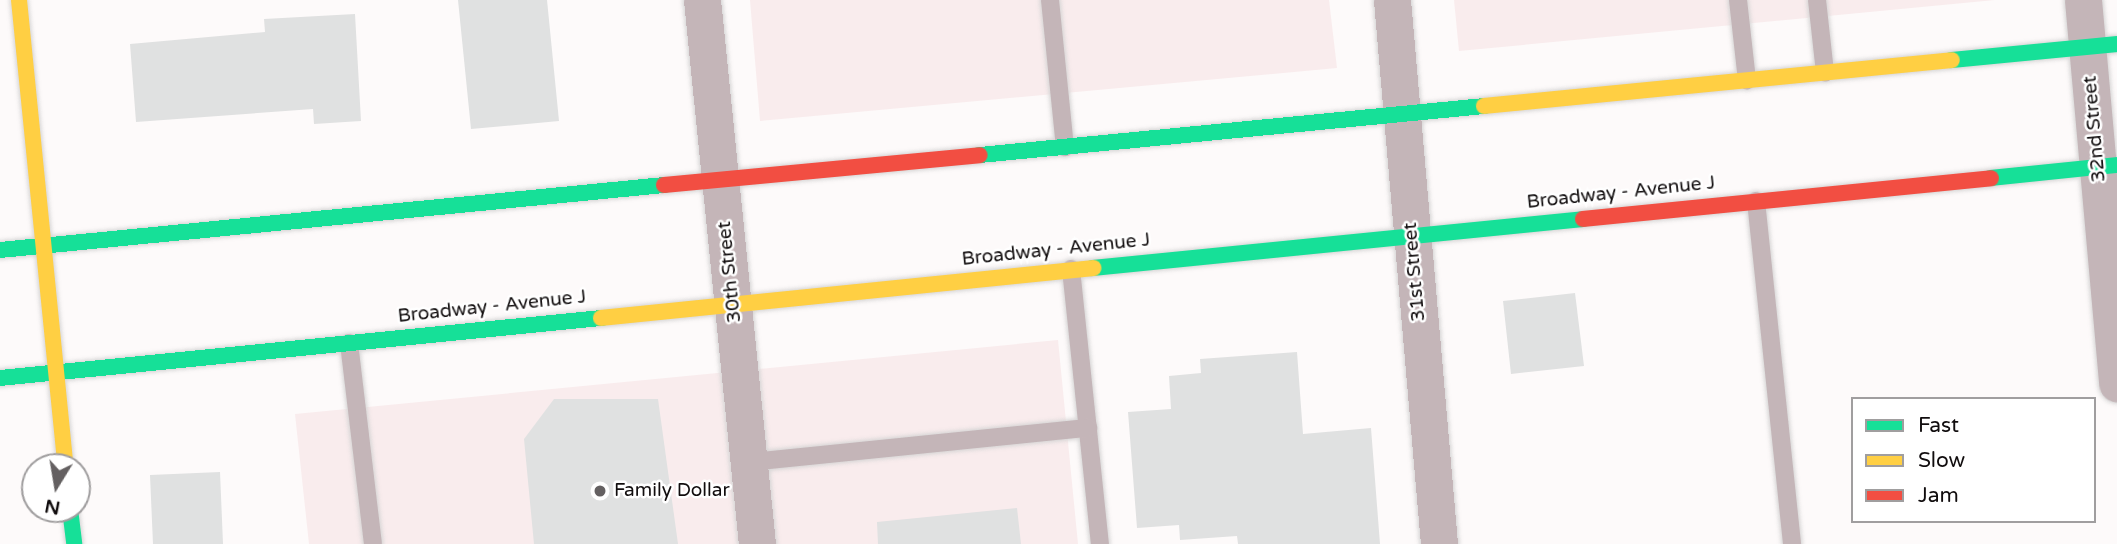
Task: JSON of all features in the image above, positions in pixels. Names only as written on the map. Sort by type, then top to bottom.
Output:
[{"type":"main road","points":[[19,0],[64,453]]},
{"type":"main road","points":[[0,250],[2103,45]]},
{"type":"main road","name":"Broadway - Avenue J","points":[[0,378],[2107,166]]},
{"type":"main road","points":[[72,523],[74,544]]},
{"type":"street","name":"30th Street","points":[[702,0],[751,462],[757,544]]},
{"type":"street","name":"31st Street","points":[[1392,0],[1440,544]]},
{"type":"street","name":"32nd Street","points":[[2083,0],[2103,45],[2117,383]]},
{"type":"lane","points":[[1050,0],[1065,147]]},
{"type":"lane","points":[[1738,0],[1747,80]]},
{"type":"lane","points":[[1817,0],[1825,73]]},
{"type":"lane","points":[[1756,201],[1792,544]]},
{"type":"lane","points":[[1071,269],[1100,544]]},
{"type":"lane","points":[[348,343],[373,544]]},
{"type":"lane","points":[[751,462],[1088,428]]},
{"type":"shaded area","points":[[750,0],[1329,0],[1337,68],[760,121]]},
{"type":"shaded area","points":[[1454,0],[1995,0],[1459,51]]},
{"type":"shaded area","points":[[1058,340],[1078,544],[309,544],[295,414]]},
{"type":"building","points":[[458,0],[547,0],[559,121],[471,129]]},
{"type":"building","points":[[355,14],[361,121],[314,124],[313,109],[136,122],[130,44],[265,32],[264,19]]},
{"type":"building","points":[[1575,293],[1584,366],[1511,374],[1503,301]]},
{"type":"building","points":[[1297,352],[1303,434],[1371,428],[1380,544],[1238,544],[1237,536],[1180,540],[1179,525],[1137,528],[1128,412],[1171,409],[1169,376],[1201,373],[1200,359]]},
{"type":"building","name":"Family Dollar","points":[[554,399],[658,399],[678,544],[534,544],[524,439]]},
{"type":"building","points":[[220,472],[223,544],[153,544],[150,475]]},
{"type":"building","points":[[1017,508],[1021,544],[878,544],[877,522]]},
{"type":"traffic: fast","points":[[1952,60],[2117,44]]},
{"type":"traffic: fast","points":[[980,155],[1484,106]]},
{"type":"traffic: fast","points":[[1991,178],[2117,165]]},
{"type":"traffic: fast","points":[[0,250],[664,185]]},
{"type":"traffic: fast","points":[[1093,268],[1583,219]]},
{"type":"traffic: fast","points":[[0,378],[601,318]]},
{"type":"traffic: fast","points":[[72,523],[74,544]]},
{"type":"traffic: slow","points":[[19,0],[65,453]]},
{"type":"traffic: slow","points":[[1484,106],[1952,60]]},
{"type":"traffic: slow","points":[[601,318],[1093,268]]},
{"type":"traffic: jam","points":[[664,185],[980,155]]},
{"type":"traffic: jam","points":[[1583,219],[1991,178]]},
{"type":"place","name":"Family Dollar","points":[[600,491]]}]
